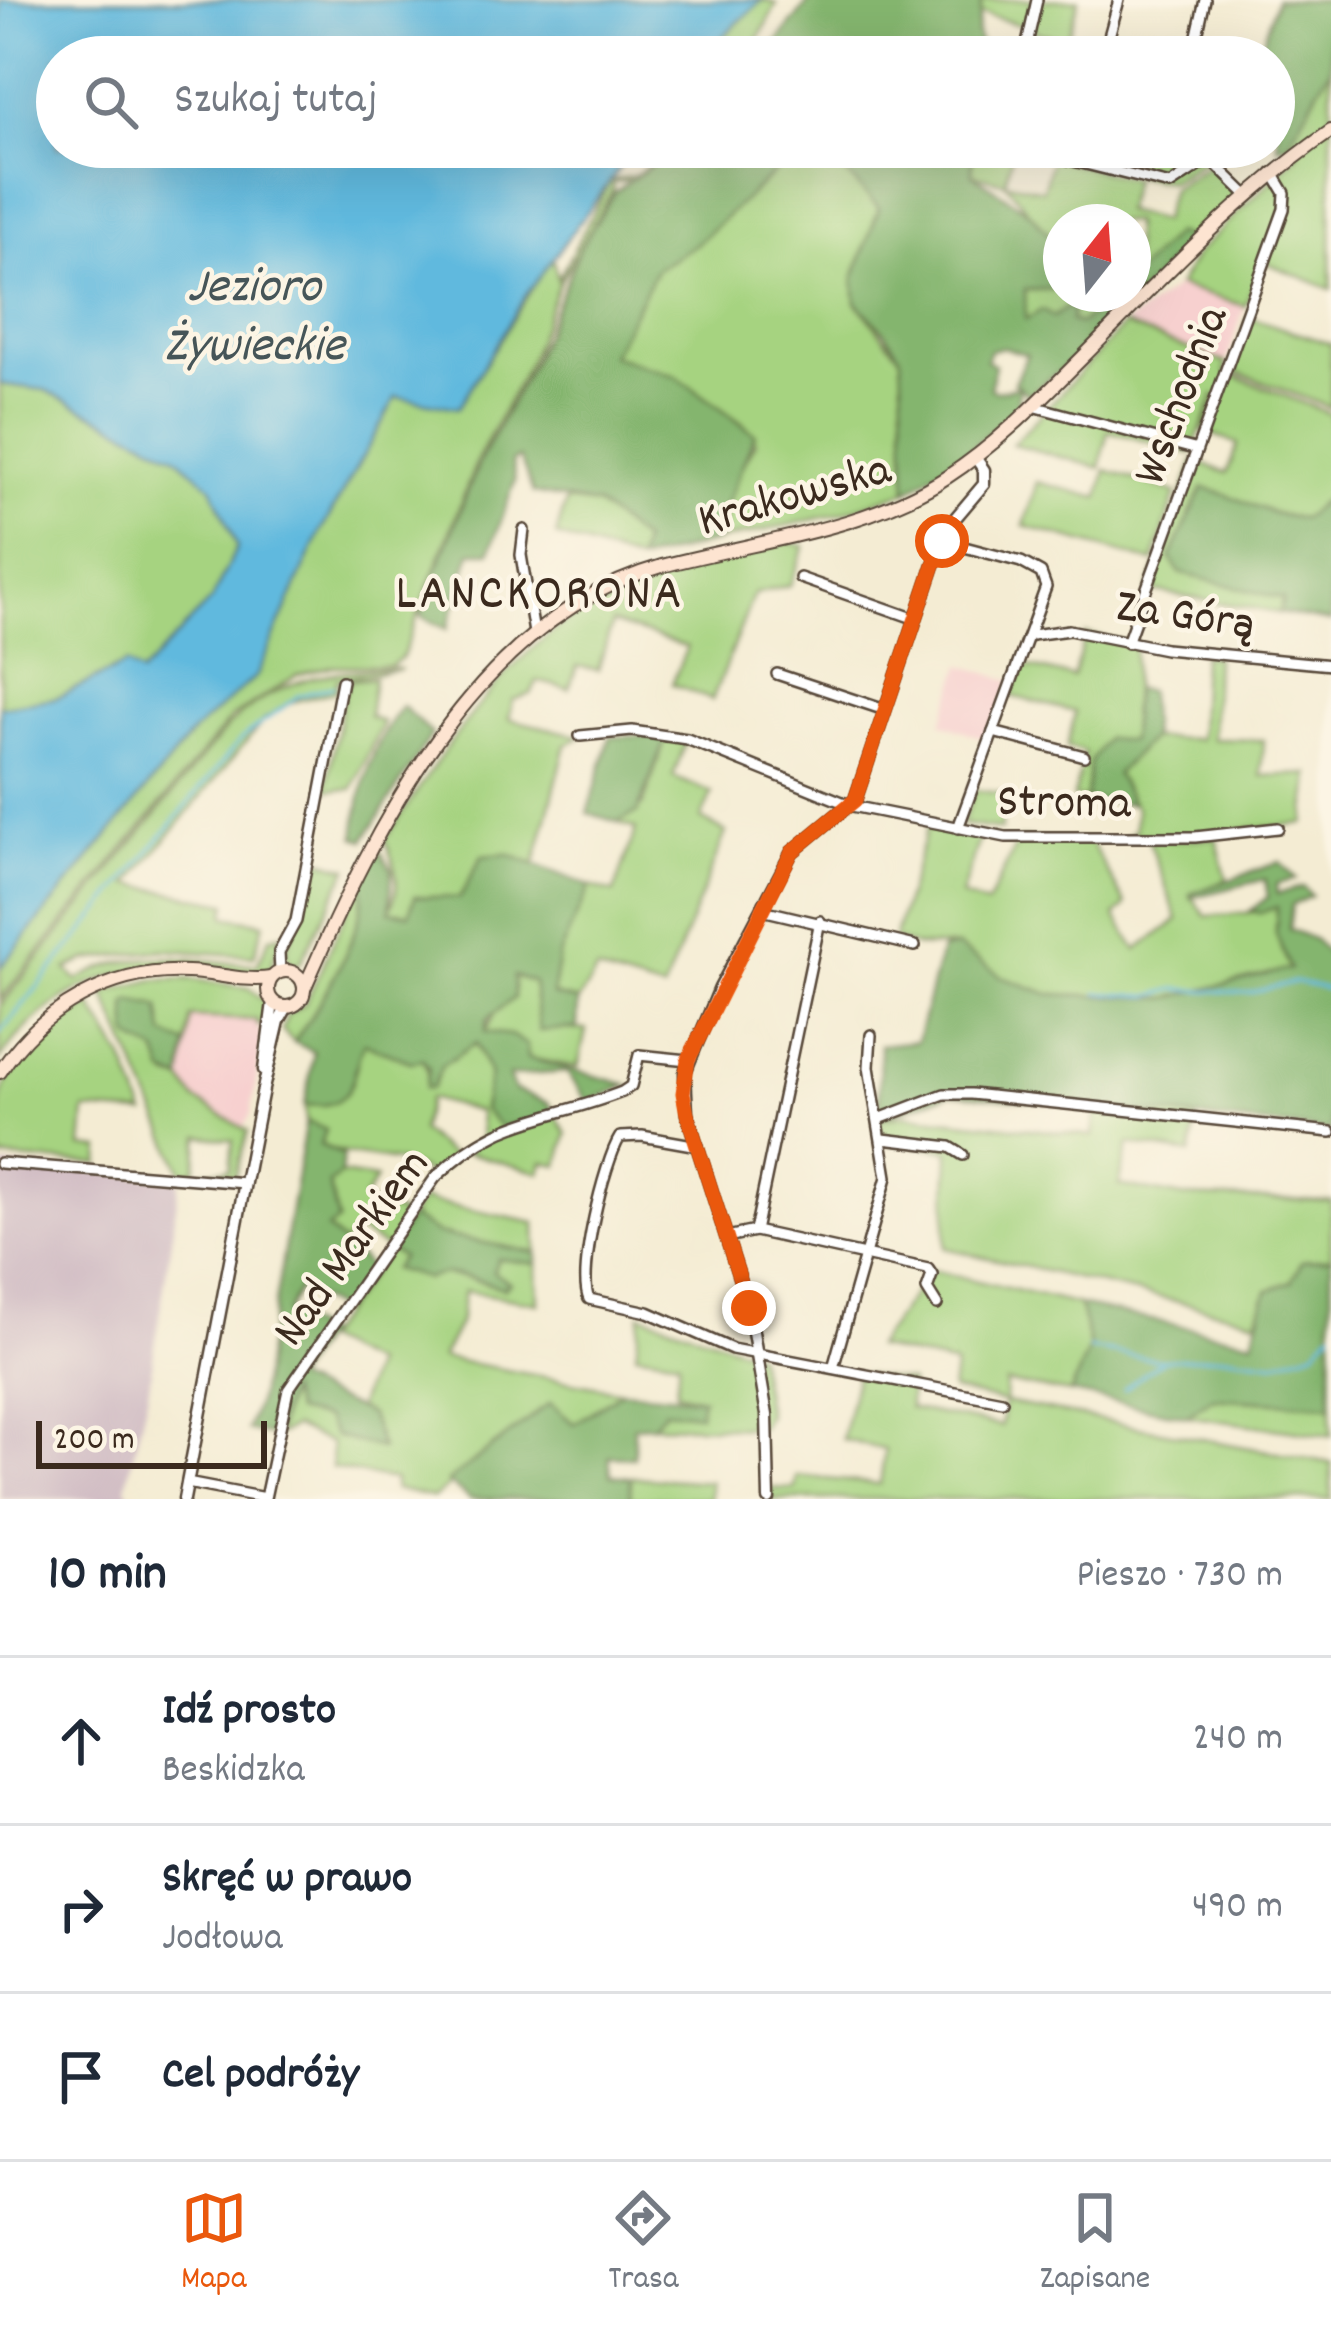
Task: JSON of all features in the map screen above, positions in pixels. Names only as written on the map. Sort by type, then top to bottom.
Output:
[{"type":"main road","name":"Krakowska","points":[[1295,157],[1331,131]]},
{"type":"main road","name":"Krakowska","points":[[304,988],[353,877],[414,775],[534,633],[574,604],[632,575],[889,507],[976,457],[1280,168]]},
{"type":"main road","name":"Krakowska","points":[[282,974],[322,943]]},
{"type":"main road","points":[[0,1072],[41,1023],[94,989],[151,973],[229,978],[282,974],[304,988],[298,1003],[276,1001],[229,978]]},
{"type":"main road","points":[[276,1001],[282,974]]},
{"type":"street","points":[[1029,36],[1037,0]]},
{"type":"street","points":[[1109,36],[1119,0]]},
{"type":"street","points":[[1196,36],[1204,0]]},
{"type":"street","points":[[1102,168],[1170,185],[1196,168]]},
{"type":"street","points":[[1219,168],[1246,196]]},
{"type":"street","name":"Wschodnia","points":[[1127,643],[1284,209],[1285,193],[1273,173]]},
{"type":"street","points":[[1034,406],[1194,449]]},
{"type":"street","points":[[770,1499],[767,1415],[758,1354],[683,1093],[688,1060],[792,852],[852,806],[942,541],[950,523],[984,484],[984,470],[976,457]]},
{"type":"street","points":[[524,530],[521,555],[534,633]]},
{"type":"street","points":[[942,541],[1022,562],[1041,573],[1045,594],[958,828]]},
{"type":"street","points":[[800,578],[916,619]]},
{"type":"street","name":"Za Górą","points":[[1032,634],[1069,630],[1127,643],[1331,665]]},
{"type":"street","points":[[777,674],[885,710]]},
{"type":"street","points":[[282,974],[278,954],[296,921],[342,680]]},
{"type":"street","name":"Stroma","points":[[580,736],[632,731],[687,739],[852,806],[1006,837],[1195,837],[1278,828]]},
{"type":"street","points":[[993,732],[1084,756]]},
{"type":"street","points":[[762,910],[915,946]]},
{"type":"street","points":[[755,1231],[820,921]]},
{"type":"street","points":[[184,1499],[276,1001]]},
{"type":"street","points":[[833,1368],[886,1177],[884,1139],[867,1052],[871,1036]]},
{"type":"street","name":"Nad Markiem","points":[[187,1483],[264,1498],[288,1390],[435,1178],[500,1127],[556,1116],[631,1086],[640,1055],[688,1060]]},
{"type":"street","points":[[879,1119],[944,1094],[971,1094],[1331,1132]]},
{"type":"street","points":[[698,1146],[620,1137],[594,1220],[586,1294],[605,1305],[648,1312],[702,1340],[1002,1401]]},
{"type":"street","points":[[884,1139],[950,1147],[963,1155]]},
{"type":"street","points":[[0,1163],[245,1183]]},
{"type":"street","points":[[727,1237],[755,1231],[932,1271],[927,1289],[937,1305]]},
{"type":"shaded area","points":[[1178,286],[1245,306],[1226,363],[1124,325],[1142,312],[1151,312],[1151,306]]},
{"type":"shaded area","points":[[962,665],[1011,681],[988,740],[942,723]]},
{"type":"shaded area","points":[[191,1017],[257,1020],[262,1042],[251,1114],[242,1130],[195,1100],[182,1080]]},
{"type":"shaded area","points":[[5,1165],[180,1180],[148,1393],[126,1486],[131,1499],[0,1499],[0,1169]]},
{"type":"green space","points":[[762,0],[777,4],[760,36],[724,36]]},
{"type":"green space","points":[[810,0],[982,0],[978,36],[782,36]]},
{"type":"green space","points":[[982,0],[1034,0],[1030,28],[980,13]]},
{"type":"green space","points":[[1039,0],[1079,0],[1068,36],[1033,31]]},
{"type":"green space","points":[[1276,0],[1331,0],[1331,67],[1295,131],[1295,36],[1265,36]]},
{"type":"green space","points":[[1331,67],[1331,289],[1264,262],[1245,306],[1178,286],[1196,254],[1284,168],[1295,168],[1295,131]]},
{"type":"green space","points":[[648,168],[637,179],[613,182],[613,190],[559,283],[529,362],[477,460],[402,657],[391,666],[333,666],[297,675],[231,718],[0,1000],[0,968],[193,732],[257,675],[319,535],[396,397],[458,407],[552,256],[558,279],[610,181]]},
{"type":"green space","points":[[649,168],[779,168],[696,244],[657,268],[611,355],[676,376],[755,434],[720,520],[718,541],[638,562],[642,541],[597,505],[533,493],[520,458],[512,461],[515,481],[490,552],[471,552],[447,629],[421,616],[426,597],[480,461],[532,363],[581,246],[615,192]]},
{"type":"green space","points":[[779,168],[842,168],[879,208],[854,278],[856,302],[901,358],[907,491],[838,514],[718,541],[734,480],[756,442],[745,425],[676,376],[611,355],[657,268],[696,244]]},
{"type":"green space","points":[[842,168],[972,168],[972,174],[1029,212],[1043,227],[1043,290],[1025,290],[1026,319],[1042,310],[1053,317],[1072,312],[1071,322],[1081,324],[1095,312],[1122,312],[1074,360],[1028,395],[1019,387],[1018,407],[966,453],[907,491],[901,358],[886,333],[856,302],[854,278],[879,208]],"holes":[[[1003,347],[1027,355],[1014,383],[1018,387],[990,388],[995,365],[986,360],[990,350]]]},
{"type":"green space","points":[[972,168],[1009,168],[1005,182],[972,174]]},
{"type":"green space","points":[[1049,168],[1091,168],[1133,179],[1126,204],[1043,204],[1043,230],[1005,182],[1043,190]]},
{"type":"green space","points":[[1136,168],[1192,168],[1171,182],[1134,175]]},
{"type":"green space","points":[[1212,168],[1234,189],[1234,199],[1193,241],[1151,266],[1151,218],[1162,221],[1171,189]]},
{"type":"green space","points":[[1175,233],[1193,241],[1151,283],[1151,258]]},
{"type":"green space","points":[[1025,290],[1043,290],[1043,312],[1095,312],[1081,324],[1053,317],[1025,319]]},
{"type":"green space","points":[[1249,317],[1331,344],[1331,408],[1231,370]]},
{"type":"green space","points":[[1124,325],[1226,363],[1225,372],[1331,414],[1331,495],[1303,518],[1203,488],[1190,513],[1180,573],[1284,599],[1279,613],[1148,590],[1194,461],[1227,473],[1238,444],[1204,431],[1215,394],[1191,453],[1108,431],[1100,468],[1013,444]]},
{"type":"green space","points":[[0,384],[45,390],[175,455],[212,487],[237,547],[212,599],[141,675],[125,664],[56,698],[0,707]]},
{"type":"green space","points":[[1106,470],[1176,493],[1153,562],[1024,526],[1037,482],[1099,498]]},
{"type":"green space","points":[[1203,488],[1303,518],[1331,495],[1331,622],[1279,613],[1283,599],[1180,573],[1170,558]]},
{"type":"green space","points":[[566,501],[597,505],[643,541],[638,562],[556,536]]},
{"type":"green space","points":[[787,542],[805,546],[790,585],[754,594],[712,700],[672,684],[687,647],[612,623],[598,670],[577,666],[569,689],[537,681],[531,694],[513,700],[509,719],[580,736],[566,745],[534,867],[508,854],[482,857],[460,899],[410,914],[389,911],[397,884],[385,840],[485,698],[545,637],[580,612],[638,584]]},
{"type":"green space","points":[[1086,634],[1135,644],[1130,742],[1090,762],[1086,799],[1073,798],[1085,752],[1067,747],[1075,712],[1011,696],[1023,665],[1073,677]]},
{"type":"green space","points":[[1202,655],[1215,657],[1212,739],[1263,740],[1261,776],[1310,774],[1305,823],[1196,835],[1127,835],[1135,831],[1136,808],[1116,774],[1151,738],[1199,739]]},
{"type":"green space","points":[[402,669],[337,680],[336,691],[291,702],[264,720],[129,884],[227,903],[225,916],[264,923],[254,956],[163,950],[86,960],[67,969],[77,981],[98,970],[142,959],[257,965],[270,937],[282,935],[269,972],[166,966],[111,976],[38,1017],[0,1059],[0,1006],[228,726],[268,696],[309,679]]},
{"type":"green space","points":[[374,678],[369,716],[383,722],[352,789],[326,790],[345,690],[351,680]]},
{"type":"green space","points":[[1134,689],[1148,691],[1151,738],[1116,774],[1132,804],[1086,799],[1090,762],[1106,738],[1130,741]]},
{"type":"green space","points":[[402,706],[432,734],[364,840],[355,837],[364,785],[374,752]]},
{"type":"green space","points":[[610,737],[665,740],[637,813],[617,822],[588,813]]},
{"type":"green space","points":[[687,739],[673,777],[712,793],[701,819],[726,832],[663,991],[597,971],[578,1001],[552,995],[559,955],[590,886],[614,893],[636,829],[617,822],[643,805],[665,740]]},
{"type":"green space","points":[[975,790],[1005,794],[1001,830],[962,824]]},
{"type":"green space","points":[[928,825],[980,836],[961,896],[987,905],[1019,839],[1090,841],[1126,905],[1115,916],[1137,950],[1178,920],[1149,841],[1216,838],[1227,880],[1191,895],[1206,916],[1277,906],[1276,934],[1290,969],[1167,998],[1049,994],[1004,978],[958,947],[915,946],[894,939]]},
{"type":"green space","points":[[380,851],[392,870],[390,911],[409,914],[415,896],[460,898],[482,856],[508,854],[590,886],[559,955],[552,995],[578,1001],[577,1028],[539,1031],[533,982],[514,976],[514,998],[487,1019],[485,1032],[511,1035],[527,1045],[527,1058],[629,1085],[588,1102],[567,1072],[509,1076],[514,1090],[549,1103],[556,1116],[500,1127],[483,1109],[490,1075],[476,1043],[442,1066],[432,1088],[425,1088],[429,1069],[423,1060],[411,1062],[364,1043],[345,1095],[323,1105],[305,1105],[314,1052],[294,1042],[352,940],[363,897],[361,879]]},
{"type":"green space","points":[[316,859],[348,868],[300,963],[291,965],[286,953]]},
{"type":"green space","points":[[1280,862],[1296,879],[1276,884],[1277,894],[1303,887],[1311,896],[1292,905],[1289,929],[1315,940],[1331,958],[1331,1131],[950,1093],[879,1119],[880,1045],[917,1041],[941,950],[958,947],[1004,978],[1049,994],[1167,998],[1290,969],[1276,934],[1277,907],[1259,913],[1251,910],[1268,897],[1265,879],[1191,898],[1190,894]]},
{"type":"green space","points":[[361,879],[363,896],[351,939],[294,1042],[282,1030],[287,1015],[305,1004]]},
{"type":"green space","points":[[513,976],[532,981],[547,1028],[586,1030],[578,1067],[527,1058],[523,1043],[485,1032]]},
{"type":"green space","points":[[190,979],[249,988],[266,1003],[265,1020],[258,1026],[256,1020],[191,1017],[187,1045],[163,1034],[155,1005],[133,1001],[169,1078],[182,1080],[196,1100],[248,1131],[235,1176],[203,1171],[230,1169],[233,1140],[200,1136],[195,1171],[182,1172],[104,993],[153,980]]},
{"type":"green space","points":[[127,1003],[160,1007],[164,1034],[187,1045],[182,1080],[165,1074],[158,1053],[132,1038]]},
{"type":"green space","points":[[91,1005],[124,1060],[145,1114],[85,1110],[82,1147],[101,1149],[100,1164],[0,1158],[0,1101],[13,1071],[49,1033]]},
{"type":"green space","points":[[364,1043],[411,1062],[423,1060],[432,1084],[442,1066],[475,1043],[490,1075],[483,1109],[556,1116],[567,1134],[559,1165],[543,1162],[540,1173],[465,1152],[481,1138],[479,1112],[429,1098],[420,1131],[455,1158],[433,1177],[391,1160],[320,1145],[326,1130],[306,1121],[305,1105],[323,1105],[345,1095]]},
{"type":"green space","points":[[1097,1104],[1196,1118],[1191,1154],[1129,1144],[1119,1185],[1183,1197],[1331,1201],[1331,1258],[1302,1261],[1292,1281],[1267,1291],[1257,1320],[945,1248],[949,1150],[884,1143],[879,1119],[906,1115],[1093,1136]]},
{"type":"green space","points":[[306,1121],[326,1130],[320,1145],[343,1155],[341,1174],[329,1184],[338,1221],[327,1229],[373,1270],[340,1311],[298,1289],[286,1313],[324,1334],[294,1380],[370,1415],[381,1449],[334,1436],[326,1419],[295,1412],[288,1392],[275,1437],[247,1430],[259,1397]]},
{"type":"green space","points":[[341,1174],[376,1179],[364,1199],[406,1216],[402,1257],[394,1268],[465,1277],[503,1288],[493,1272],[498,1258],[537,1264],[538,1303],[464,1291],[459,1324],[441,1358],[622,1391],[574,1424],[549,1404],[434,1498],[394,1489],[394,1480],[332,1468],[331,1443],[294,1427],[276,1436],[288,1391],[295,1412],[326,1419],[335,1436],[381,1448],[370,1415],[357,1408],[373,1365],[322,1340],[389,1250],[358,1231],[343,1245],[327,1228],[338,1221],[329,1184]]},
{"type":"green space","points":[[421,1200],[536,1223],[537,1253],[438,1234],[411,1217]]},
{"type":"green space","points":[[411,1217],[438,1234],[537,1253],[537,1264],[498,1259],[493,1272],[510,1283],[503,1288],[466,1276],[428,1279],[393,1269],[401,1257],[389,1250]]},
{"type":"green space","points":[[1331,1258],[1331,1405],[1212,1398],[1186,1416],[1071,1393],[1090,1346],[1079,1305],[1253,1341],[1267,1291],[1292,1281],[1302,1261]]},
{"type":"green space","points":[[931,1270],[1079,1305],[1090,1346],[1071,1393],[1006,1383],[1005,1402],[1331,1463],[1331,1499],[769,1499],[769,1488],[795,1489],[797,1476],[880,1484],[885,1450],[842,1439],[857,1373],[910,1382],[909,1408],[1001,1426],[1004,1402],[951,1390],[955,1365],[875,1347]]},
{"type":"green space","points":[[641,1314],[757,1354],[767,1415],[760,1428],[653,1425],[664,1410],[702,1398],[676,1392],[679,1360],[636,1353]]},
{"type":"green space","points":[[622,1391],[702,1398],[699,1414],[665,1410],[653,1425],[634,1426],[634,1457],[609,1456],[611,1475],[631,1477],[630,1499],[470,1499],[447,1482],[550,1403],[574,1424]]},
{"type":"green space","points":[[1212,1398],[1331,1405],[1331,1436],[1186,1416]]},
{"type":"green space","points":[[631,1477],[710,1482],[710,1499],[630,1499]]},
{"type":"water","name":"Jezioro Żywieckie","points":[[0,0],[762,0],[723,36],[36,36],[36,168],[620,168],[526,295],[458,408],[396,397],[319,535],[257,675],[193,732],[0,968],[0,707],[56,698],[126,664],[141,674],[212,599],[237,547],[212,487],[175,455],[45,390],[0,384]]},
{"type":"waterway","points":[[0,1033],[242,738],[298,696],[333,686]]},
{"type":"waterway","points":[[1098,993],[1150,996],[1175,989],[1249,993],[1295,982],[1331,990]]},
{"type":"waterway","points":[[1089,1349],[1161,1360],[1229,1356],[1274,1362],[1315,1350],[1331,1331]]},
{"type":"waterway","points":[[1124,1389],[1161,1361]]},
{"type":"district","name":"LANCKORONA","points":[[540,589]]},
{"type":"route","points":[[749,1308],[687,1114],[683,1093],[688,1060],[792,852],[855,800],[942,541]]}]
